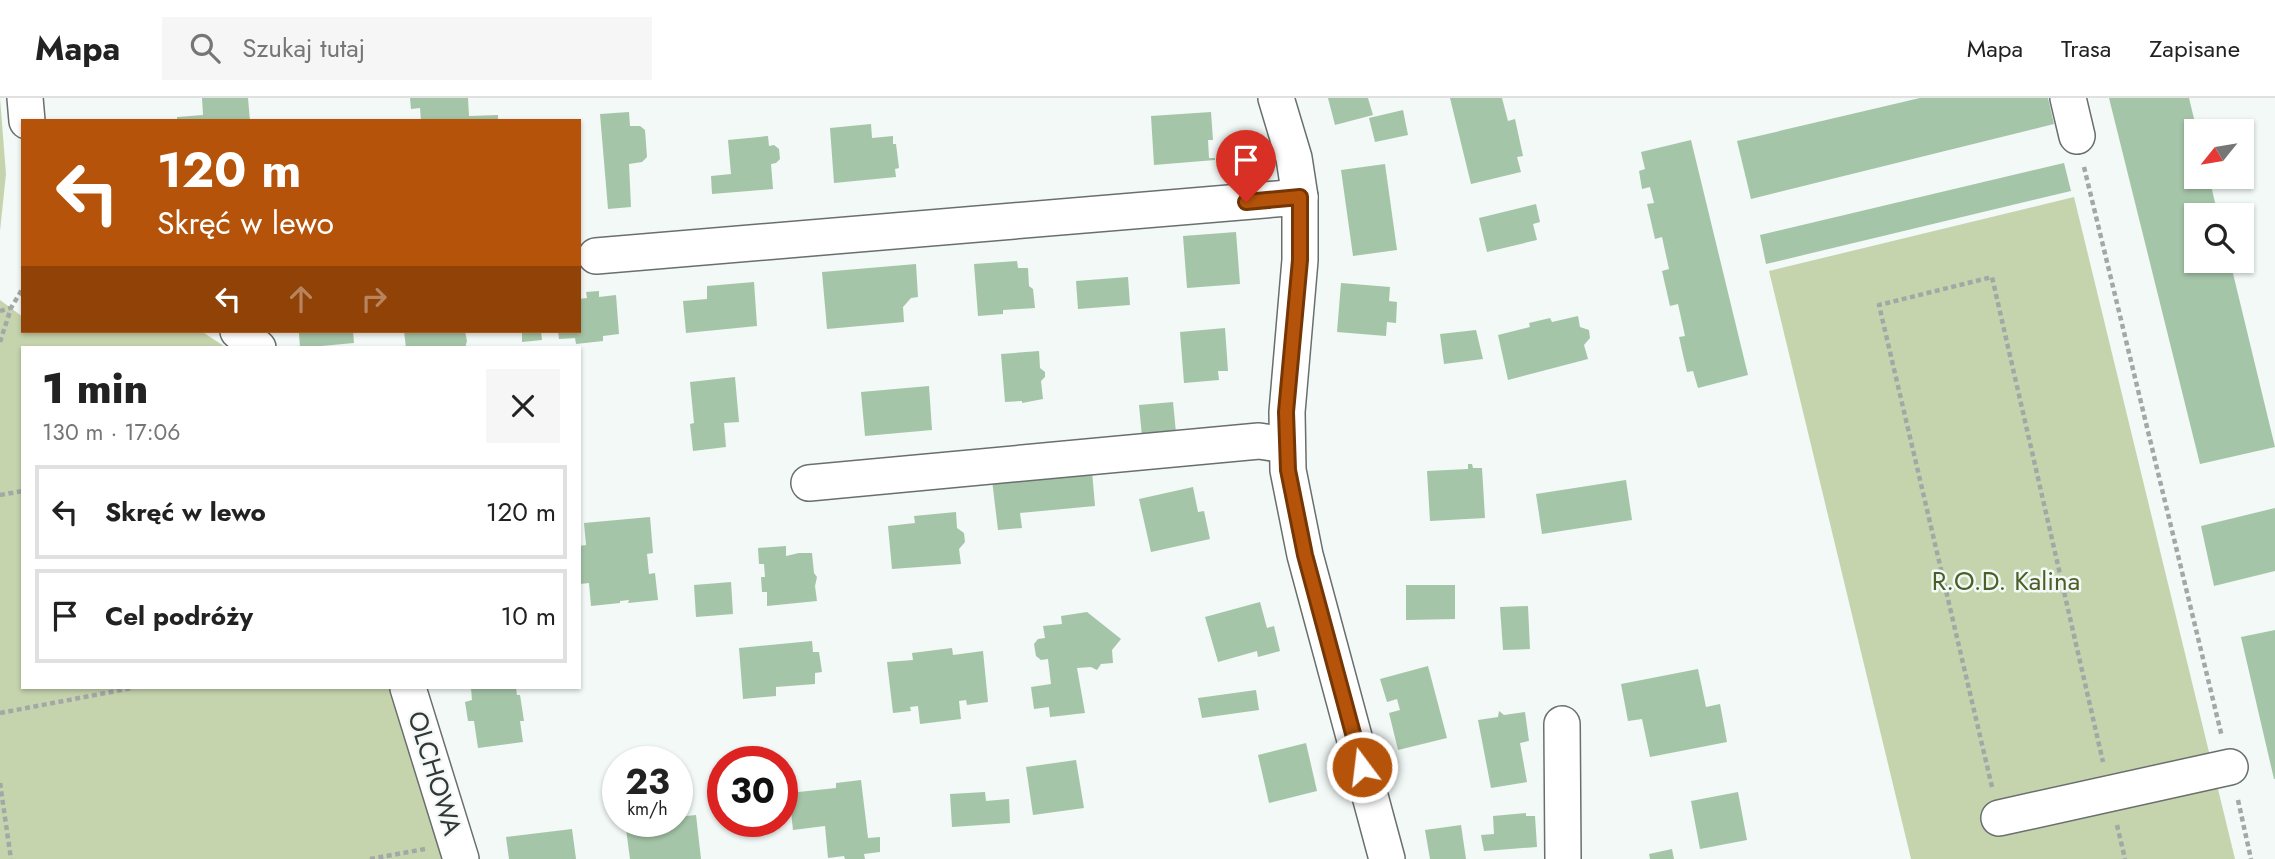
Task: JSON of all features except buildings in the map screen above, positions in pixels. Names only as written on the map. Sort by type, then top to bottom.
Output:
[{"type":"street","points":[[25,98],[27,119]]},
{"type":"street","points":[[1276,98],[1294,158],[1300,197],[1300,260],[1286,412],[1286,445],[1293,500],[1305,555],[1387,859]]},
{"type":"street","points":[[2068,98],[2077,136]]},
{"type":"street","points":[[596,256],[1300,197]]},
{"type":"street","points":[[240,333],[256,346]]},
{"type":"street","points":[[809,483],[1259,441],[1286,445]]},
{"type":"street","name":"OLCHOWA","points":[[408,689],[459,851]]},
{"type":"street","points":[[1562,724],[1563,859]]},
{"type":"street","points":[[1999,818],[2230,767]]},
{"type":"path","points":[[2077,136],[2251,859]]},
{"type":"path","points":[[1999,818],[1879,305],[1992,277],[2125,859]]},
{"type":"path","points":[[0,342],[11,308],[21,291]]},
{"type":"path","points":[[0,311],[11,308]]},
{"type":"path","points":[[0,495],[21,491]]},
{"type":"path","points":[[0,713],[127,689]]},
{"type":"path","points":[[0,783],[11,859]]},
{"type":"path","points":[[370,859],[459,851]]},
{"type":"green space","points":[[0,98],[6,174],[0,231]]},
{"type":"green space","name":"R.O.D. Kalina","points":[[2074,197],[2235,859],[1911,859],[1769,271]]},
{"type":"green space","points":[[0,300],[21,316],[21,333],[204,333],[224,346],[21,346],[21,689],[391,689],[446,859],[0,859]]},
{"type":"route","points":[[1246,202],[1300,197],[1300,260],[1286,412],[1288,470],[1305,555],[1362,767]]}]
